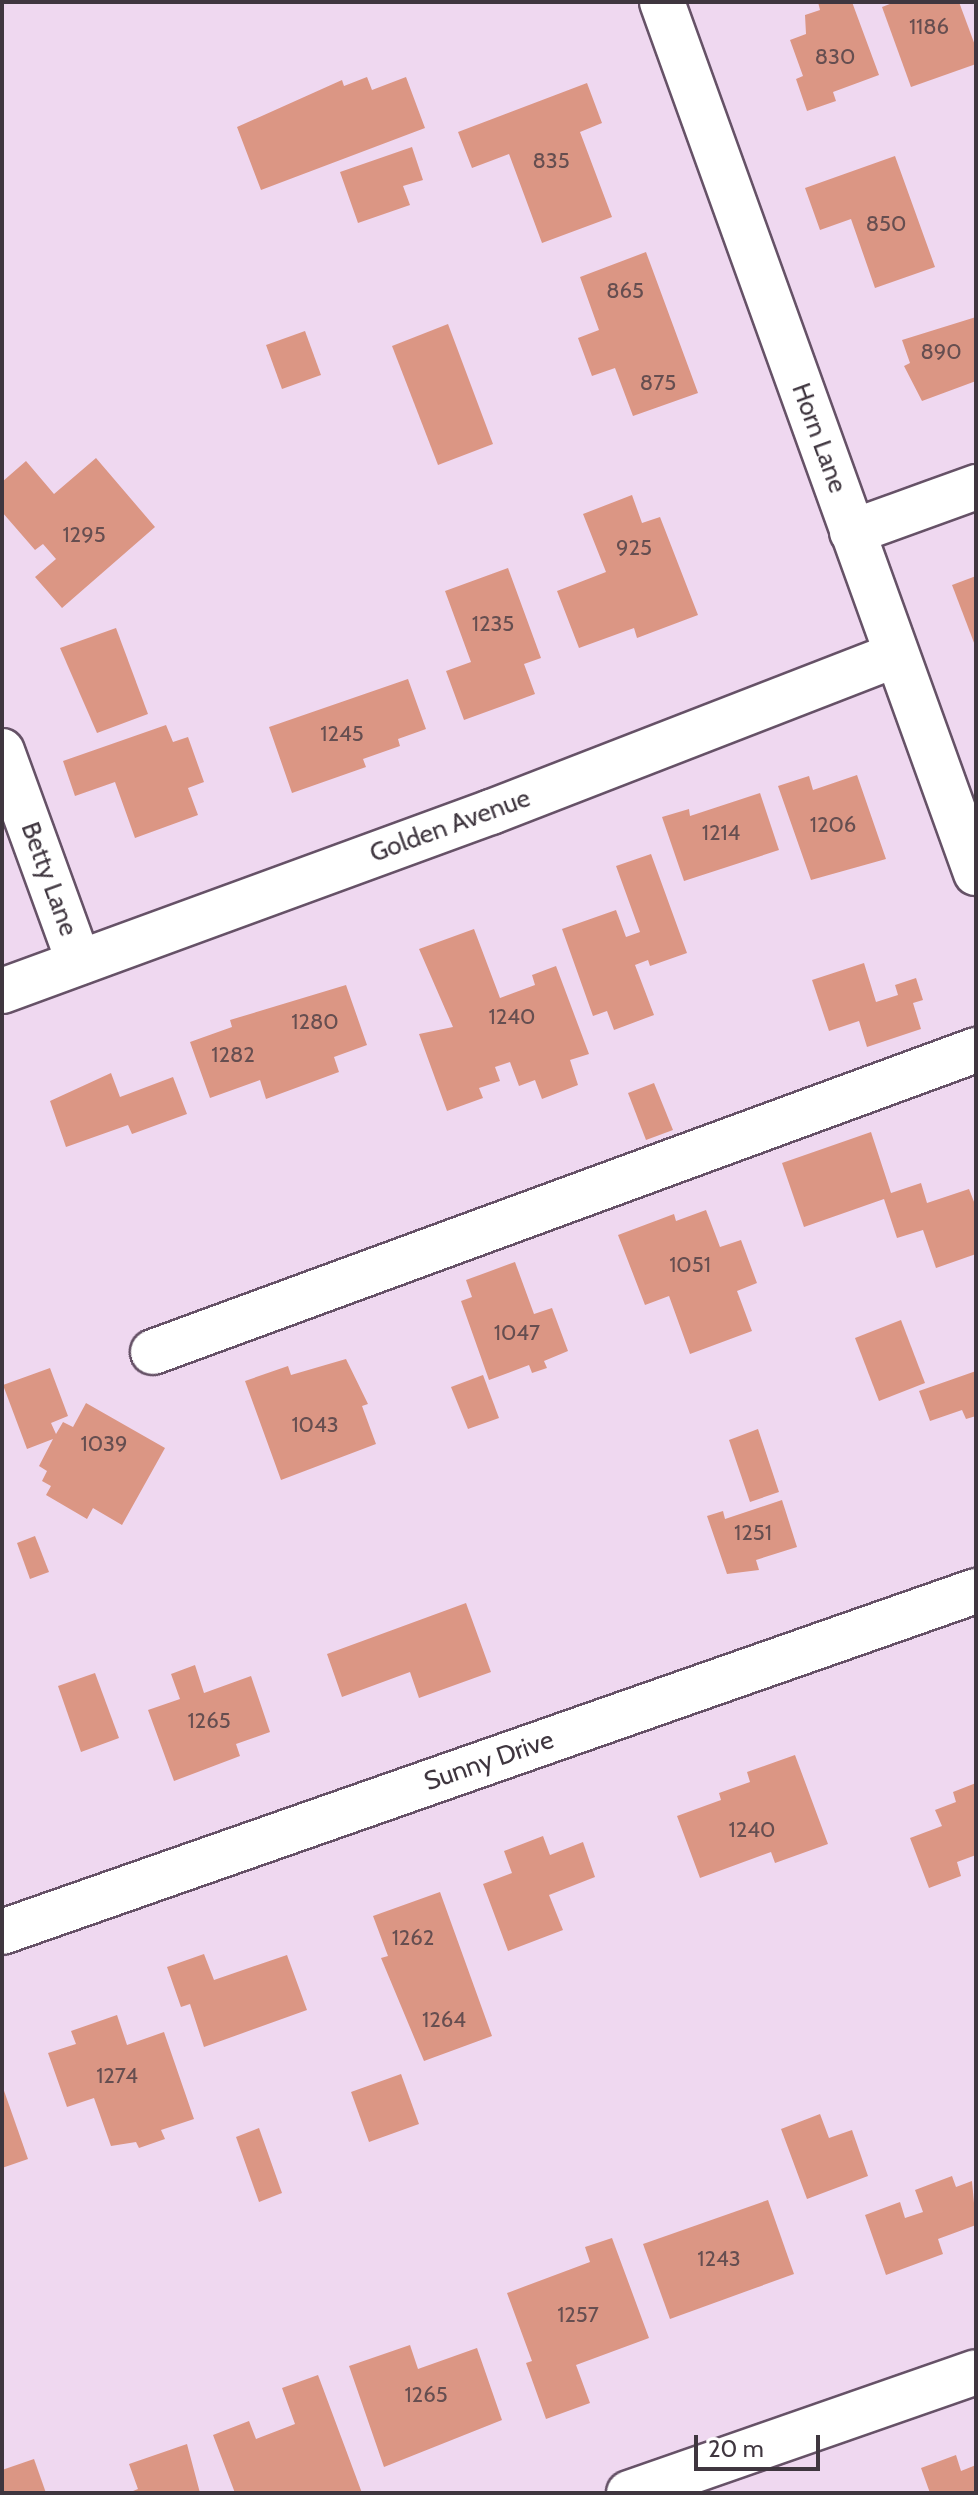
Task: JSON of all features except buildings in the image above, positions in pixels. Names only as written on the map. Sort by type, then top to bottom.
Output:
[{"type":"street","name":"Horn Lane","points":[[664,3],[976,873]]},
{"type":"street","points":[[852,532],[976,487]]},
{"type":"street","name":"Golden Avenue","points":[[2,991],[491,812],[896,655]]},
{"type":"street","name":"Betty Lane","points":[[2,751],[79,962]]},
{"type":"street","points":[[153,1352],[976,1050]]},
{"type":"street","name":"Sunny Drive","points":[[2,1932],[976,1591]]},
{"type":"street","points":[[629,2493],[976,2372]]}]
